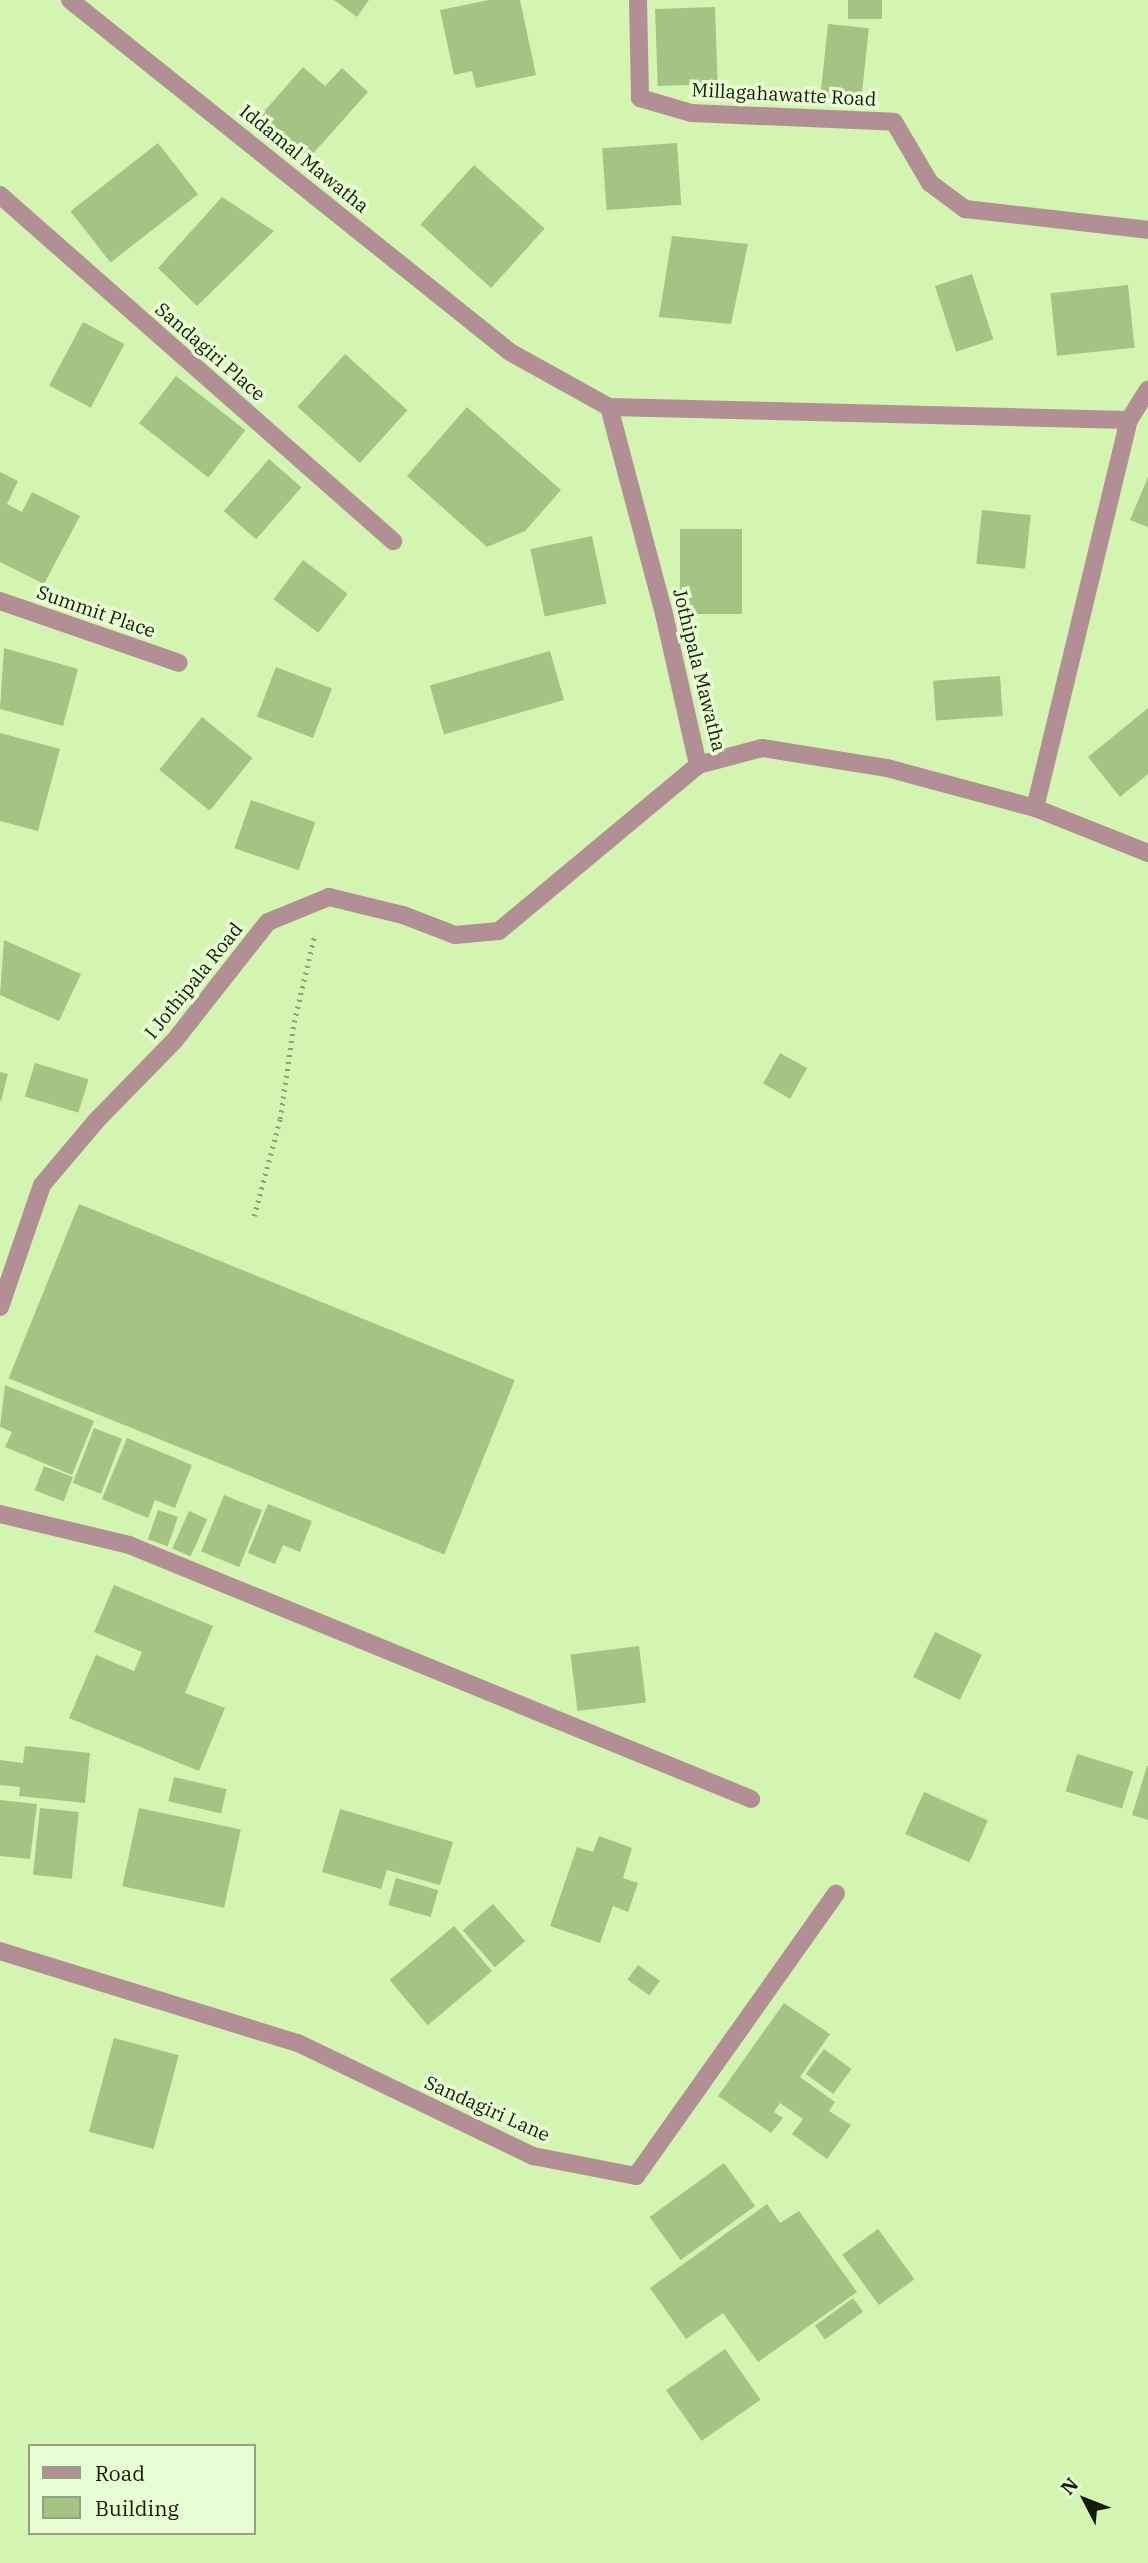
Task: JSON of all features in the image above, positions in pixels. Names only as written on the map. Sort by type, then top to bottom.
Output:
[{"type":"street","name":"Iddamal Mawatha","points":[[70,0],[510,352],[608,407]]},
{"type":"street","name":"Millagahawatte Road","points":[[638,0],[640,97],[691,113],[894,122],[930,183],[965,209],[1148,230]]},
{"type":"street","name":"Sandagiri Place","points":[[0,195],[393,541]]},
{"type":"street","points":[[1035,808],[1129,420],[1148,389]]},
{"type":"street","points":[[608,407],[1129,420]]},
{"type":"street","name":"Jothipala Mawatha","points":[[608,407],[664,614],[698,765],[762,748],[887,768],[1035,808],[1148,853]]},
{"type":"street","name":"Summit Place","points":[[0,601],[178,663]]},
{"type":"street","points":[[329,897],[403,915],[455,935],[499,931],[698,765]]},
{"type":"street","name":"I Jothipala Road","points":[[0,1307],[42,1185],[175,1040],[268,922],[329,897]]},
{"type":"street","points":[[0,1514],[129,1545],[751,1800]]},
{"type":"street","name":"Sandagiri Lane","points":[[0,1951],[298,2043],[533,2156],[636,2176],[836,1894]]},
{"type":"path","points":[[254,1216],[280,1119],[310,957],[329,897]]},
{"type":"building","points":[[334,0],[369,0],[357,17]]},
{"type":"building","points":[[489,0],[520,0],[536,75],[476,88],[472,71],[454,75],[440,10]]},
{"type":"building","points":[[848,0],[882,0],[882,19],[848,19]]},
{"type":"building","points":[[715,7],[718,84],[658,86],[655,9]]},
{"type":"building","points":[[828,24],[869,28],[861,102],[820,98]]},
{"type":"building","points":[[303,67],[325,86],[342,68],[368,92],[309,158],[261,115]]},
{"type":"building","points":[[158,143],[198,194],[111,263],[71,211]]},
{"type":"building","points":[[677,143],[681,205],[607,210],[602,148]]},
{"type":"building","points":[[474,165],[545,229],[491,288],[420,224]]},
{"type":"building","points":[[222,197],[274,231],[197,306],[158,268]]},
{"type":"building","points":[[672,236],[748,244],[731,324],[659,317]]},
{"type":"building","points":[[972,274],[993,340],[956,352],[935,286]]},
{"type":"building","points":[[1128,285],[1135,348],[1057,356],[1050,293]]},
{"type":"building","points":[[83,322],[124,344],[91,408],[49,386]]},
{"type":"building","points":[[345,354],[407,410],[360,463],[297,407]]},
{"type":"building","points":[[176,376],[245,430],[208,477],[139,423]]},
{"type":"building","points":[[467,407],[561,490],[525,531],[487,547],[407,476]]},
{"type":"building","points":[[269,459],[301,487],[256,539],[224,511]]},
{"type":"building","points":[[0,472],[18,481],[7,504],[22,512],[32,492],[80,516],[44,584],[0,562]]},
{"type":"building","points":[[1148,477],[1148,527],[1130,520]]},
{"type":"building","points":[[982,510],[1031,515],[1025,569],[976,564]]},
{"type":"building","points":[[680,529],[742,529],[742,614],[680,614]]},
{"type":"building","points":[[592,536],[606,603],[545,617],[530,549]]},
{"type":"building","points":[[303,560],[348,594],[318,633],[274,599]]},
{"type":"building","points":[[4,648],[78,669],[63,726],[0,709]]},
{"type":"building","points":[[550,651],[564,700],[444,734],[430,685]]},
{"type":"building","points":[[276,667],[332,689],[313,738],[257,716]]},
{"type":"building","points":[[1000,676],[1003,716],[936,721],[933,681]]},
{"type":"building","points":[[1148,708],[1148,774],[1120,797],[1088,757]]},
{"type":"building","points":[[202,717],[253,758],[210,811],[159,770]]},
{"type":"building","points":[[0,733],[60,749],[38,831],[0,821]]},
{"type":"building","points":[[251,800],[315,822],[299,870],[234,848]]},
{"type":"building","points":[[4,940],[81,974],[59,1021],[0,995]]},
{"type":"building","points":[[780,1053],[807,1068],[790,1099],[763,1084]]},
{"type":"building","points":[[35,1063],[89,1079],[78,1113],[25,1096]]},
{"type":"building","points":[[0,1072],[8,1074],[1,1101],[0,1101]]},
{"type":"building","points":[[79,1204],[515,1380],[444,1554],[9,1378]]},
{"type":"building","points":[[5,1385],[94,1421],[72,1475],[5,1447],[12,1432],[0,1427]]},
{"type":"building","points":[[94,1428],[122,1439],[101,1494],[73,1483]]},
{"type":"building","points":[[127,1438],[192,1465],[175,1508],[155,1500],[148,1518],[102,1499]]},
{"type":"building","points":[[44,1466],[73,1477],[64,1501],[35,1490]]},
{"type":"building","points":[[224,1495],[262,1510],[239,1567],[201,1552]]},
{"type":"building","points":[[268,1504],[312,1521],[300,1552],[283,1545],[275,1564],[248,1553]]},
{"type":"building","points":[[158,1510],[178,1517],[168,1546],[148,1539]]},
{"type":"building","points":[[189,1511],[207,1519],[191,1557],[172,1548]]},
{"type":"building","points":[[114,1585],[213,1626],[185,1693],[225,1708],[199,1771],[69,1718],[96,1655],[134,1671],[142,1652],[94,1632]]},
{"type":"building","points":[[935,1632],[982,1655],[960,1700],[913,1677]]},
{"type":"building","points":[[639,1646],[646,1703],[577,1711],[571,1654]]},
{"type":"building","points":[[25,1746],[90,1753],[85,1803],[19,1796],[20,1787],[0,1785],[0,1760],[23,1763]]},
{"type":"building","points":[[1077,1754],[1133,1771],[1122,1809],[1066,1791]]},
{"type":"building","points":[[1148,1766],[1148,1820],[1132,1815]]},
{"type":"building","points":[[174,1777],[227,1789],[221,1814],[168,1801]]},
{"type":"building","points":[[924,1792],[988,1820],[969,1862],[905,1834]]},
{"type":"building","points":[[0,1800],[37,1804],[30,1859],[0,1856]]},
{"type":"building","points":[[40,1808],[79,1812],[72,1879],[33,1875]]},
{"type":"building","points":[[139,1808],[241,1830],[224,1908],[122,1886]]},
{"type":"building","points":[[340,1809],[453,1842],[440,1885],[387,1870],[381,1889],[322,1872]]},
{"type":"building","points":[[599,1836],[632,1848],[623,1878],[638,1883],[628,1912],[613,1906],[600,1943],[550,1926],[577,1847],[593,1852]]},
{"type":"building","points":[[396,1878],[438,1890],[431,1917],[388,1905]]},
{"type":"building","points":[[493,1904],[525,1941],[495,1967],[463,1930]]},
{"type":"building","points":[[454,1926],[492,1971],[428,2025],[390,1980]]},
{"type":"building","points":[[638,1965],[660,1981],[649,1995],[627,1980]]},
{"type":"building","points":[[784,2003],[830,2034],[800,2077],[835,2102],[829,2111],[851,2125],[827,2159],[792,2134],[803,2119],[780,2103],[774,2112],[783,2118],[771,2133],[718,2096]]},
{"type":"building","points":[[114,2038],[179,2055],[154,2149],[89,2132]]},
{"type":"building","points":[[824,2049],[852,2069],[833,2094],[806,2074]]},
{"type":"building","points":[[724,2163],[755,2206],[681,2260],[650,2217]]},
{"type":"building","points":[[767,2204],[780,2223],[799,2211],[857,2292],[758,2362],[723,2313],[686,2339],[650,2288]]},
{"type":"building","points":[[878,2229],[914,2279],[879,2305],[842,2255]]},
{"type":"building","points":[[853,2298],[863,2312],[825,2339],[815,2326]]},
{"type":"building","points":[[725,2349],[761,2400],[702,2441],[666,2390]]}]
